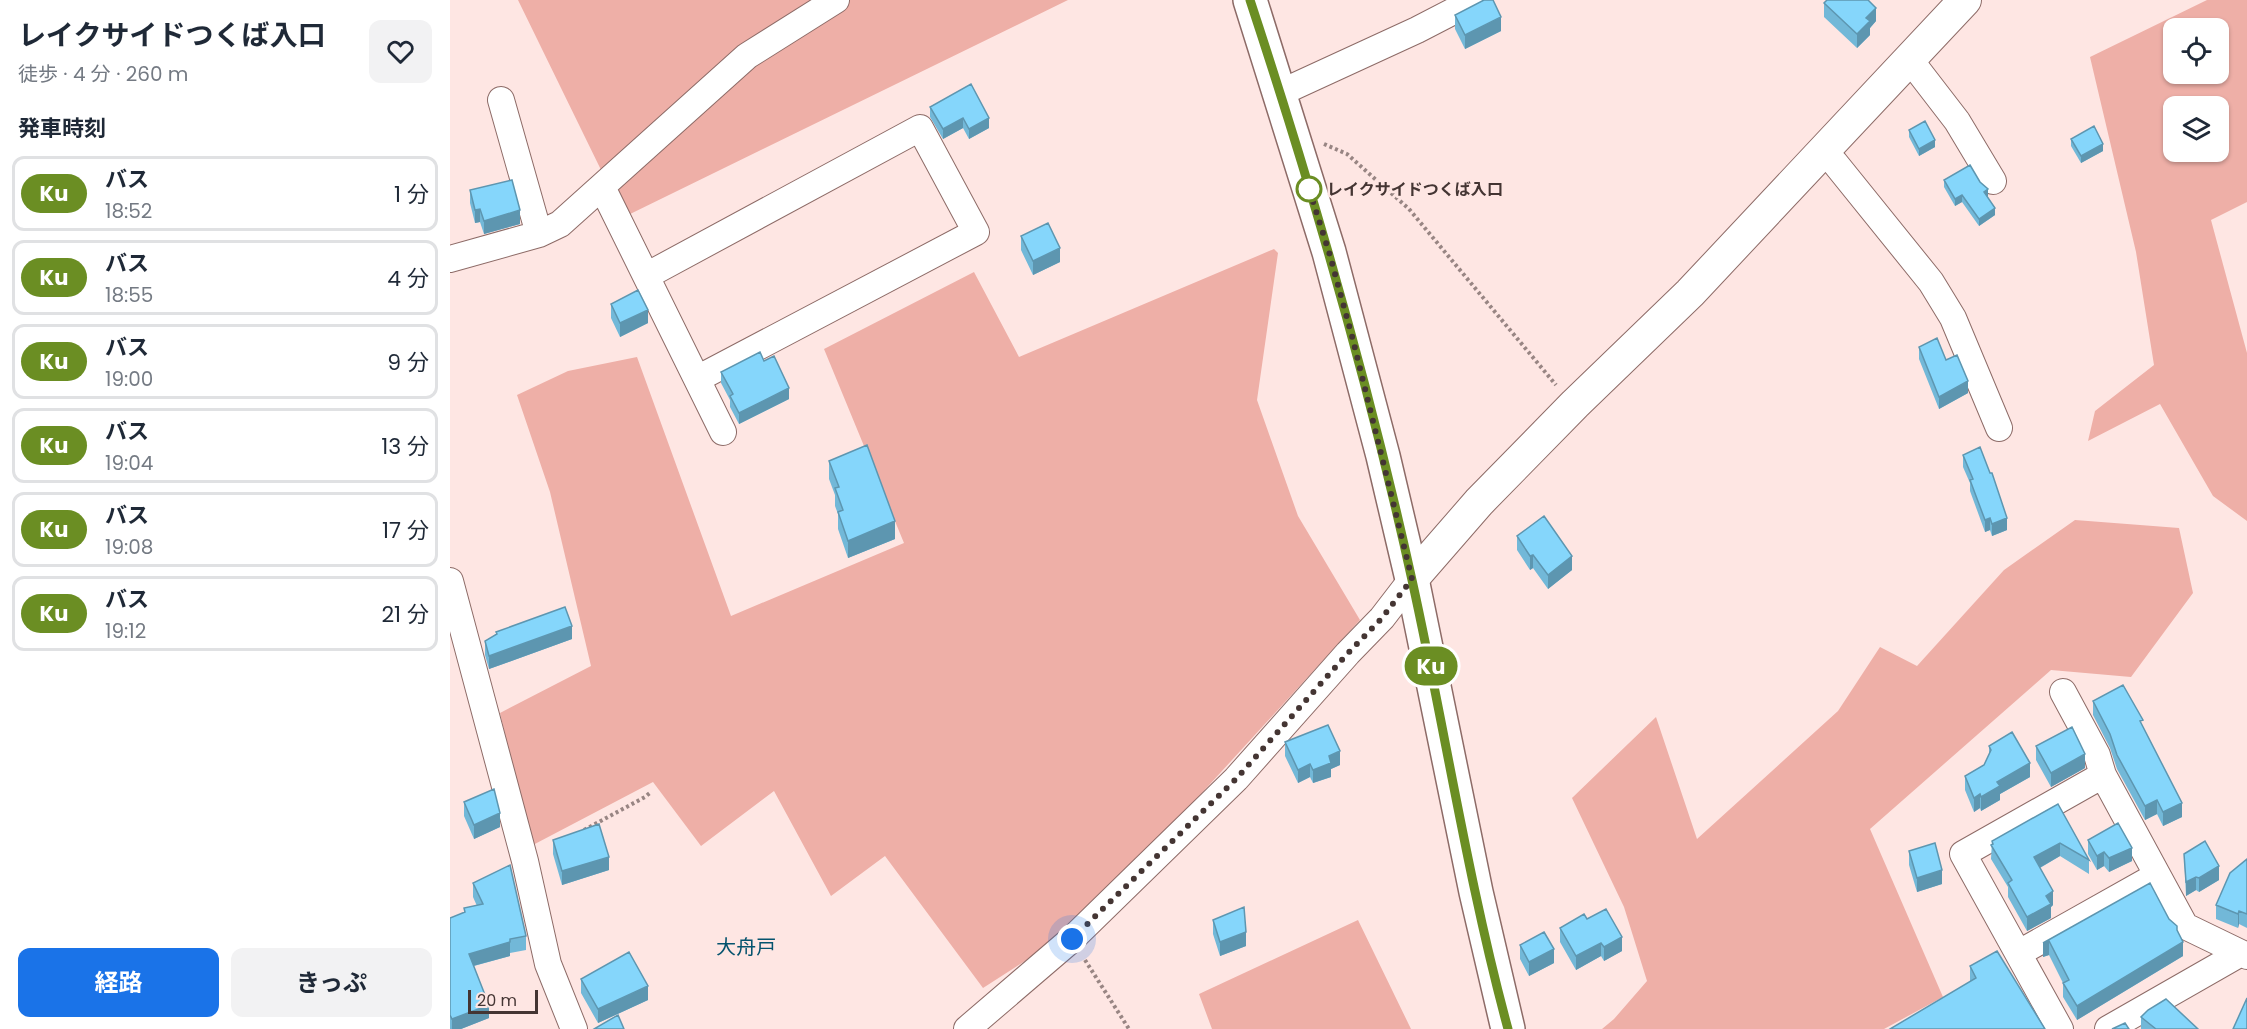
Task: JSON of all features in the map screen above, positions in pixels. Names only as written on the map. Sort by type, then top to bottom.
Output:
[{"type":"main road","points":[[1250,0],[1297,148],[1350,329],[1412,579],[1476,892],[1508,1029]]},
{"type":"street","points":[[450,259],[539,234],[560,224],[747,56],[836,0]]},
{"type":"street","points":[[1280,93],[1417,30],[1475,0]]},
{"type":"street","points":[[967,1029],[1072,939],[1236,779],[1382,618],[1412,579],[1479,502],[1575,404],[1690,293],[1965,0]]},
{"type":"street","points":[[1910,60],[1957,121],[1993,181]]},
{"type":"street","points":[[501,100],[539,234]]},
{"type":"street","points":[[646,276],[920,128],[976,232],[697,379]]},
{"type":"street","points":[[1823,152],[1842,171],[1931,282],[1953,318],[1999,428]]},
{"type":"street","points":[[602,188],[723,432]]},
{"type":"street","points":[[450,581],[525,861],[548,964],[566,1026]]},
{"type":"street","points":[[2062,692],[2097,755],[2103,775],[2156,876],[2185,926],[2244,954]]},
{"type":"street","points":[[2060,1029],[1963,854],[2103,775]]},
{"type":"street","points":[[2019,953],[2156,876]]},
{"type":"street","points":[[2108,1029],[2244,954]]},
{"type":"path","points":[[1297,148],[1315,142],[1330,145],[1347,154],[1409,209],[1557,386],[1575,404]]},
{"type":"path","points":[[576,834],[651,792]]},
{"type":"path","points":[[1072,939],[1129,1029]]},
{"type":"shaded area","points":[[518,0],[1068,0],[624,217]]},
{"type":"shaded area","points":[[2207,0],[2247,0],[2247,202],[2211,220],[2247,353],[2247,521],[2213,496],[2160,404],[2088,441],[2095,411],[2154,365],[2136,252],[2090,57],[2163,21],[2163,84],[2229,84],[2229,18],[2170,18]]},
{"type":"shaded area","points":[[1274,249],[1278,253],[1257,400],[1298,516],[1360,620],[1168,830],[1064,936],[983,988],[885,856],[831,896],[774,791],[701,846],[653,782],[531,846],[500,713],[591,666],[550,492],[517,395],[568,371],[637,357],[731,616],[904,543],[824,349],[974,272],[1019,357]]},
{"type":"shaded area","points":[[2075,520],[2179,528],[2193,593],[2131,677],[2051,670],[1870,829],[1943,997],[1884,1029],[1602,1029],[1614,1019],[1647,981],[1624,907],[1572,798],[1656,717],[1697,839],[1838,711],[1880,647],[1917,666],[2004,570]]},
{"type":"shaded area","points":[[1358,920],[1411,1029],[1212,1029],[1199,994]]},
{"type":"building","points":[[1484,0],[1493,0],[1501,17],[1465,35],[1455,15]]},
{"type":"building","points":[[1827,0],[1868,0],[1876,8],[1866,18],[1870,21],[1857,34],[1824,3]]},
{"type":"building","points":[[971,84],[989,118],[969,129],[963,118],[943,129],[930,107]]},
{"type":"building","points":[[1925,121],[1935,140],[1919,149],[1909,130]]},
{"type":"building","points":[[2094,126],[2103,144],[2081,156],[2071,139]]},
{"type":"building","points":[[1970,165],[1980,182],[1988,189],[1984,192],[1995,208],[1979,219],[1962,195],[1955,199],[1944,180]]},
{"type":"building","points":[[512,180],[520,210],[484,221],[480,209],[475,210],[470,190]]},
{"type":"building","points":[[1048,223],[1060,248],[1033,261],[1021,236]]},
{"type":"building","points":[[638,290],[648,310],[620,323],[611,304]]},
{"type":"building","points":[[1937,338],[1946,360],[1957,355],[1968,381],[1939,397],[1919,347]]},
{"type":"building","points":[[760,352],[764,361],[774,356],[789,388],[739,413],[730,396],[733,394],[721,372]]},
{"type":"building","points":[[867,445],[895,521],[848,541],[838,512],[843,510],[835,488],[839,487],[829,461]]},
{"type":"building","points":[[1980,447],[1990,473],[1992,473],[2007,518],[1992,524],[1990,518],[1985,520],[1963,455]]},
{"type":"building","points":[[1544,516],[1572,556],[1548,575],[1533,555],[1530,556],[1517,536]]},
{"type":"building","points":[[565,607],[572,626],[489,656],[485,641],[497,634],[496,632]]},
{"type":"building","points":[[2123,685],[2143,720],[2140,721],[2182,803],[2163,812],[2157,800],[2145,806],[2117,755],[2110,734],[2093,701]]},
{"type":"building","points":[[1328,725],[1340,751],[1329,756],[1331,763],[1313,770],[1310,764],[1298,770],[1285,742]]},
{"type":"building","points":[[2072,727],[2085,754],[2051,773],[2036,746]]},
{"type":"building","points":[[2012,732],[2030,763],[1997,782],[2000,786],[1981,797],[1980,794],[1974,798],[1965,776],[1984,765],[1991,750],[1989,746]]},
{"type":"building","points":[[494,789],[500,813],[474,825],[464,802]]},
{"type":"building","points":[[2058,804],[2089,860],[2060,843],[2034,857],[2053,891],[2046,896],[2051,904],[2027,917],[2008,883],[2012,880],[1991,845],[1992,841]]},
{"type":"building","points":[[2118,823],[2132,848],[2109,858],[2104,852],[2097,856],[2088,840]]},
{"type":"building","points":[[599,824],[609,857],[562,871],[553,840]]},
{"type":"building","points":[[2205,841],[2219,866],[2199,878],[2196,877],[2186,882],[2184,854]]},
{"type":"building","points":[[1935,843],[1942,870],[1917,878],[1909,851]]},
{"type":"building","points":[[2247,859],[2247,914],[2239,911],[2238,914],[2216,905],[2230,873]]},
{"type":"building","points":[[510,865],[526,936],[510,939],[510,942],[469,954],[489,1005],[452,1019],[450,1015],[450,918],[465,912],[464,908],[483,904],[473,883]]},
{"type":"building","points":[[2150,883],[2169,919],[2177,926],[2183,942],[2077,1006],[2063,983],[2069,980],[2049,941],[2043,943]]},
{"type":"building","points":[[1244,907],[1246,932],[1220,942],[1213,920]]},
{"type":"building","points":[[1606,909],[1622,937],[1604,947],[1601,943],[1576,956],[1560,928],[1584,914],[1587,919]]},
{"type":"building","points":[[1544,932],[1554,949],[1529,962],[1520,945]]},
{"type":"building","points":[[1997,951],[2045,1029],[1890,1029],[1976,978],[1970,966]]},
{"type":"building","points":[[629,952],[648,986],[598,1009],[581,979]]},
{"type":"building","points":[[2247,998],[2247,1029],[2233,1029]]},
{"type":"building","points":[[2166,999],[2198,1029],[2156,1029],[2141,1017]]},
{"type":"building","points":[[618,1015],[624,1029],[594,1029]]},
{"type":"building","points":[[2125,1023],[2129,1029],[2112,1029]]},
{"type":"bus line","name":"Ku","points":[[1250,0],[1329,252],[1383,456],[1433,675],[1476,892],[1508,1029]]},
{"type":"place","name":"レイクサイドつくば入口","points":[[1309,189]]},
{"type":"district","name":"大舟戸","points":[[746,947]]},
{"type":"route","points":[[1072,939],[1236,779],[1382,618],[1412,579],[1353,340],[1309,189]]}]
